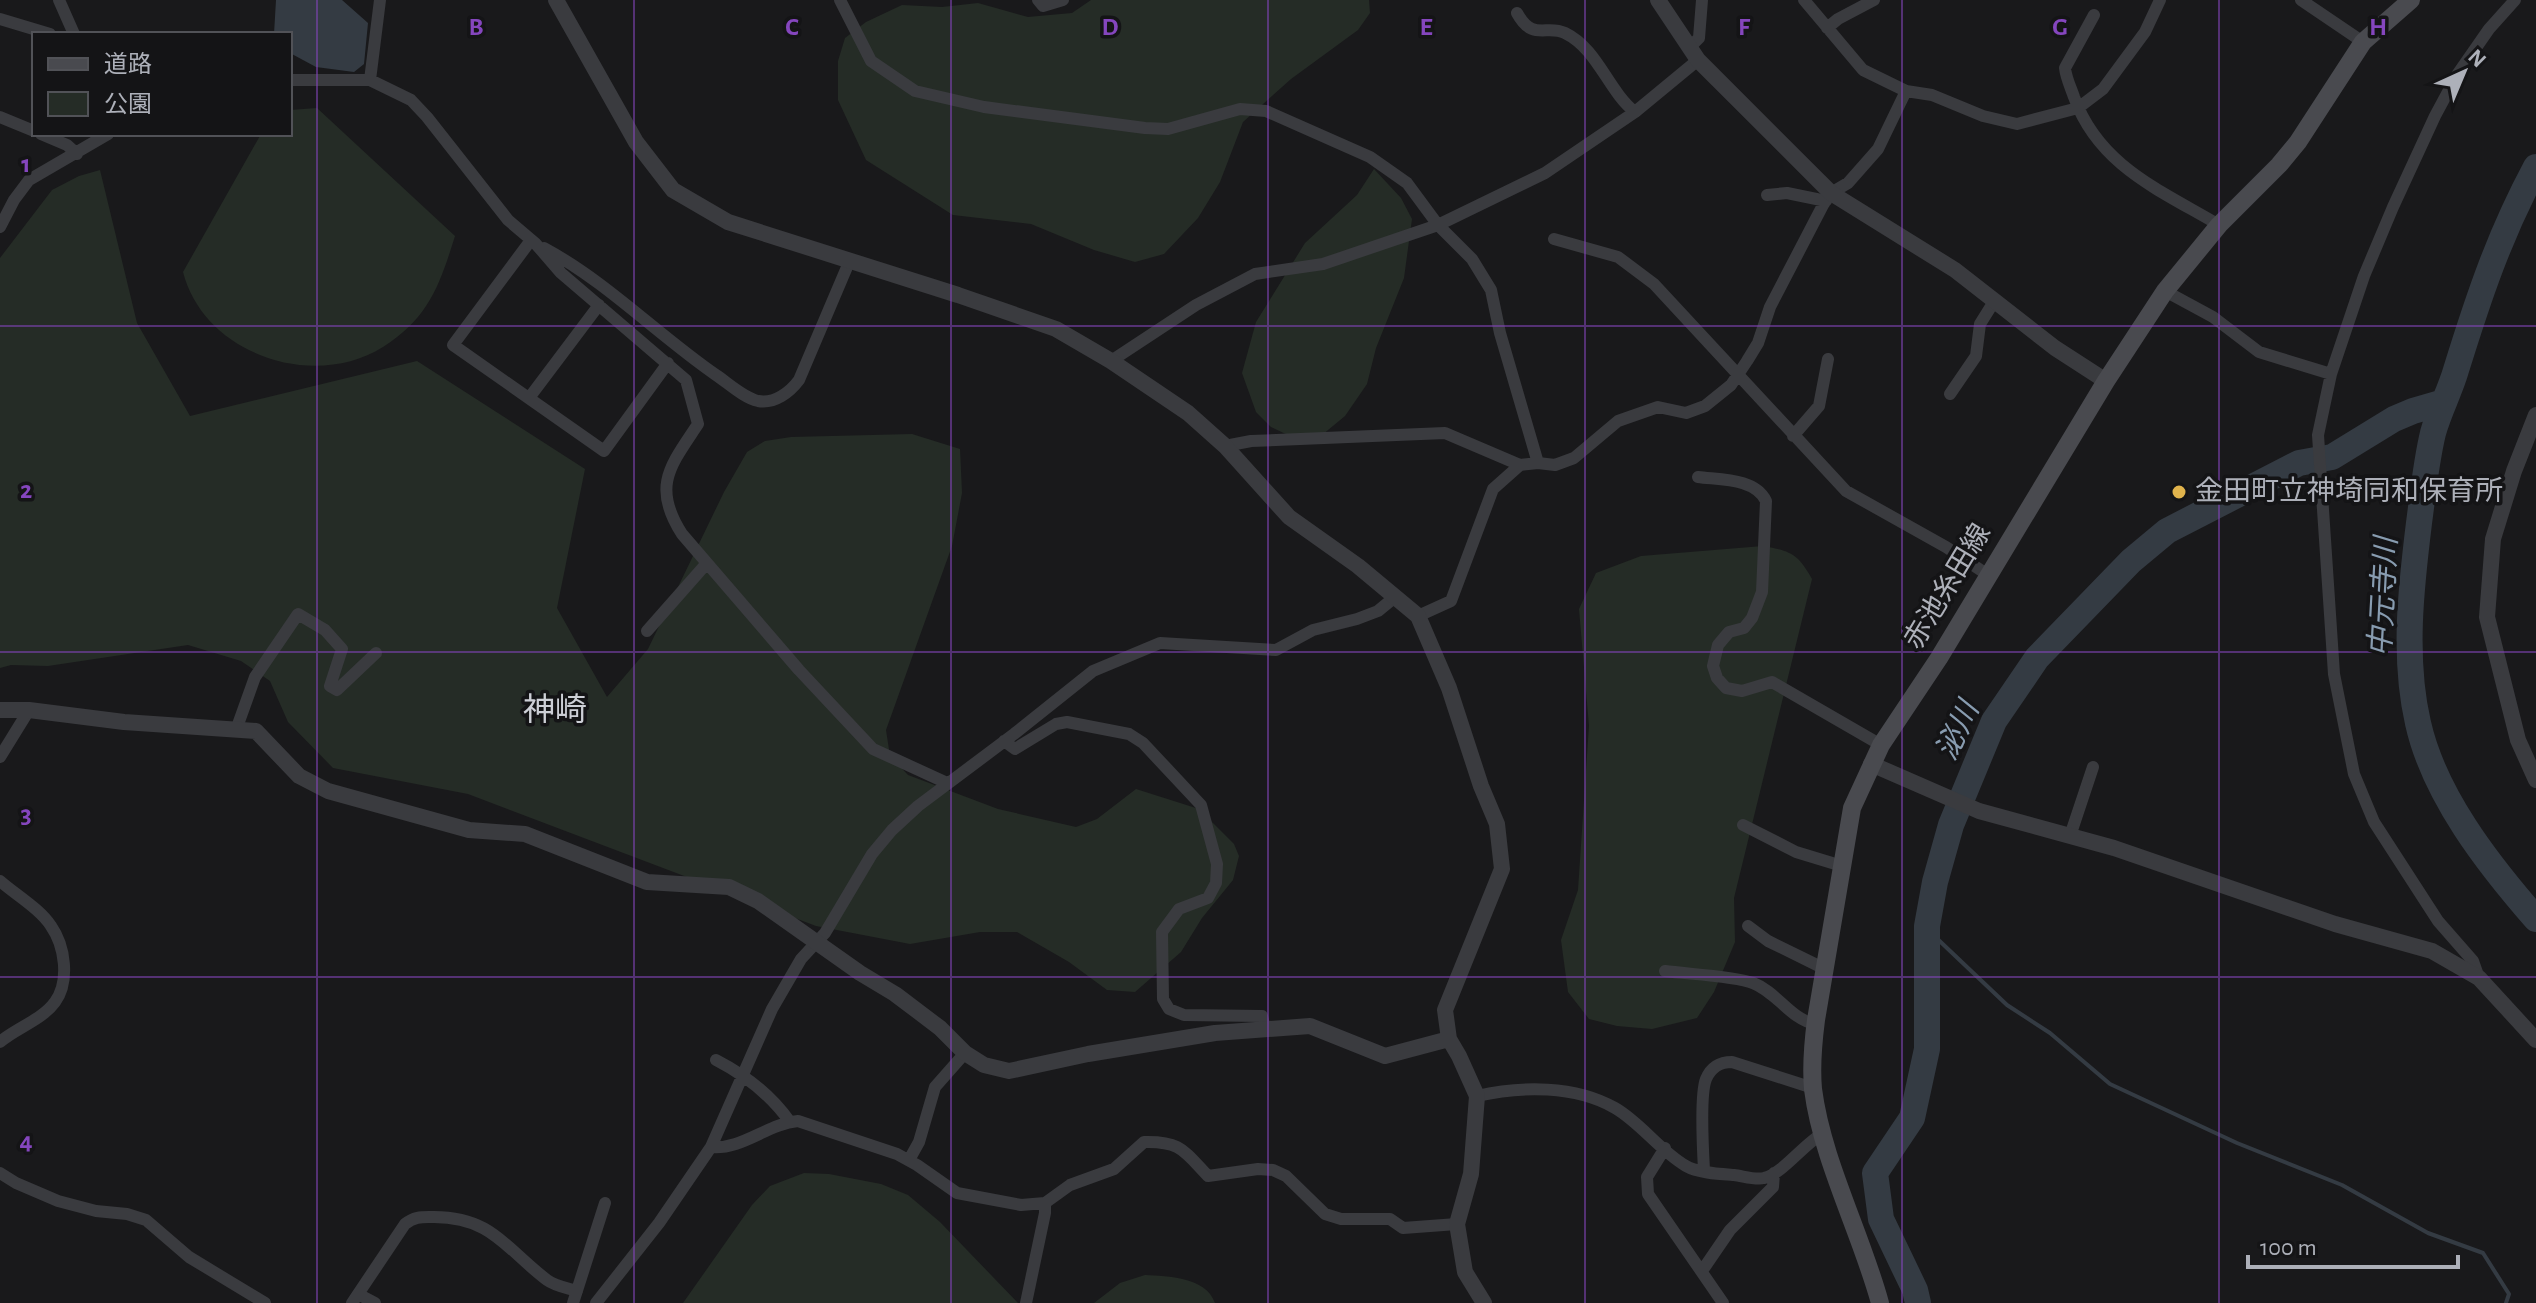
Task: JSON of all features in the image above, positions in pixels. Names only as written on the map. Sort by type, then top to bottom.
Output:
[{"type":"main road","name":"赤池糸田線","points":[[1880,1303],[1822,1134],[1813,1088],[1815,1024],[1852,808],[1881,745],[1939,658],[2106,381],[2165,291],[2219,225],[2298,142],[2363,42],[2411,0]]},
{"type":"street","points":[[59,0],[72,32]]},
{"type":"street","points":[[370,80],[380,0]]},
{"type":"street","points":[[556,0],[636,142],[673,190],[728,222],[1056,329],[1111,361],[1188,413],[1225,446],[1289,517],[1358,566],[1418,616],[1449,688],[1481,786],[1497,824],[1502,869],[1445,1010],[1449,1039],[1477,1096],[1471,1174],[1457,1224],[1465,1272],[1484,1303]]},
{"type":"street","points":[[840,0],[871,61],[915,91],[984,107],[1145,128],[1168,129],[1240,109],[1266,111],[1370,157],[1407,183],[1438,225],[1472,259],[1491,290],[1500,333],[1538,463]]},
{"type":"street","points":[[1038,0],[1043,6],[1063,0]]},
{"type":"street","points":[[1658,0],[1694,54],[1829,197],[1955,270],[2055,348],[2106,381]]},
{"type":"street","points":[[1111,361],[1196,305],[1255,274],[1323,264],[1438,225],[1545,173],[1635,112],[1694,54],[1699,38],[1702,0]]},
{"type":"street","points":[[1804,0],[1863,70],[1906,91],[1932,95],[1983,116],[2017,124],[2078,108],[2103,89],[2145,32],[2160,0]]},
{"type":"street","points":[[1827,28],[1874,0]]},
{"type":"street","points":[[2301,0],[2363,42]]},
{"type":"street","points":[[2479,978],[2473,961],[2438,921],[2374,822],[2354,774],[2334,674],[2318,435],[2331,374],[2364,276],[2435,116],[2473,52],[2515,0]]},
{"type":"street","points":[[1517,13],[1522,22],[1533,30],[1562,32],[1574,40],[1602,69],[1625,104],[1635,112]]},
{"type":"street","points":[[2094,15],[2065,68],[2078,108],[2098,144],[2120,165],[2219,225]]},
{"type":"street","points":[[0,19],[43,32]]},
{"type":"street","points":[[292,80],[370,80],[411,100],[508,220],[533,241],[561,273],[686,380],[698,424],[667,472],[671,517],[799,670],[873,749],[947,783]]},
{"type":"street","points":[[1225,446],[1251,441],[1445,433],[1520,465],[1555,465],[1574,458],[1618,421],[1658,407],[1686,413],[1705,406],[1731,385],[1738,375],[1758,343],[1770,307],[1829,197],[1848,183],[1878,149],[1906,91]]},
{"type":"street","points":[[0,117],[32,130]]},
{"type":"street","points":[[46,136],[67,145],[77,154]]},
{"type":"street","points":[[0,227],[29,180],[105,136]]},
{"type":"street","points":[[1767,195],[1787,193],[1802,198],[1829,197]]},
{"type":"street","points":[[1554,239],[1618,257],[1630,266],[1664,295],[1846,491],[1946,547],[1988,575]]},
{"type":"street","points":[[533,241],[572,263],[685,354],[757,401],[772,400],[789,393],[799,380],[850,260]]},
{"type":"street","points":[[533,241],[453,345],[604,451],[668,363]]},
{"type":"street","points":[[2165,291],[2213,317],[2259,352],[2331,374]]},
{"type":"street","points":[[1950,394],[1976,356],[1980,324],[1995,300]]},
{"type":"street","points":[[529,398],[599,305]]},
{"type":"street","points":[[1793,436],[1819,406],[1828,359]]},
{"type":"street","points":[[2536,415],[2514,471],[2493,539],[2487,617],[2518,740],[2536,780]]},
{"type":"street","points":[[1418,616],[1451,601],[1493,489],[1520,465]]},
{"type":"street","points":[[1698,477],[1749,485],[1762,492],[1766,501],[1762,592],[1752,618],[1744,628],[1729,632],[1718,645],[1713,666],[1717,678],[1726,688],[1742,691],[1772,682],[1881,745]]},
{"type":"street","points":[[647,631],[707,563]]},
{"type":"street","points":[[596,1303],[659,1223],[711,1147],[772,1009],[801,959],[825,933],[872,854],[892,830],[947,783],[1093,671],[1160,643],[1276,650],[1313,630],[1378,611],[1395,597]]},
{"type":"street","points":[[236,730],[255,677],[298,614],[325,630],[342,649],[330,686],[337,690],[376,653]]},
{"type":"street","points":[[0,710],[256,731],[299,776],[328,791],[469,830],[525,834],[647,882],[729,887],[758,901],[895,994],[940,1028],[965,1053],[984,1065],[1009,1071],[1163,1041],[1265,1029],[1310,1026],[1385,1056],[1449,1039]]},
{"type":"street","points":[[0,757],[29,710]]},
{"type":"street","points":[[1004,741],[1015,749],[1056,724],[1067,722],[1129,734],[1143,743],[1201,805],[1217,864],[1216,883],[1208,898],[1179,909],[1162,932],[1163,999],[1169,1009],[1184,1015],[1262,1016],[1265,1029]]},
{"type":"street","points":[[1871,764],[1979,811],[2114,848],[2335,924],[2432,951],[2479,978],[2536,1040]]},
{"type":"street","points":[[2070,836],[2093,767]]},
{"type":"street","points":[[1743,825],[1796,852],[1842,866]]},
{"type":"street","points":[[0,881],[51,924],[60,944],[65,971],[61,991],[54,1003],[0,1042]]},
{"type":"street","points":[[1748,926],[1768,941],[1825,969]]},
{"type":"street","points":[[1665,971],[1752,982],[1772,994],[1804,1022],[1815,1024]]},
{"type":"street","points":[[909,1160],[919,1142],[935,1087],[965,1053]]},
{"type":"street","points":[[716,1060],[743,1074],[781,1109],[790,1122]]},
{"type":"street","points":[[1704,1170],[1705,1081],[1714,1068],[1722,1062],[1732,1062],[1813,1088]]},
{"type":"street","points":[[1477,1096],[1497,1091],[1540,1089],[1581,1094],[1614,1107],[1687,1167],[1766,1178],[1822,1134]]},
{"type":"street","points":[[711,1147],[726,1148],[798,1121],[897,1154],[957,1193],[1021,1205],[1045,1203],[1070,1185],[1114,1169],[1144,1142],[1166,1141],[1179,1147],[1208,1176],[1273,1170],[1286,1176],[1325,1214],[1341,1219],[1390,1219],[1403,1228],[1457,1224]]},
{"type":"street","points":[[1665,1148],[1647,1177],[1648,1194],[1723,1303]]},
{"type":"street","points":[[0,1173],[58,1201],[146,1220],[189,1257],[265,1303]]},
{"type":"street","points":[[1702,1271],[1730,1230],[1773,1187],[1774,1173]]},
{"type":"street","points":[[375,1303],[355,1298],[405,1224],[413,1217],[451,1217],[472,1222],[502,1239],[549,1282],[575,1297],[605,1203]]},
{"type":"street","points":[[1026,1303],[1045,1203]]},
{"type":"green space","points":[[1091,0],[1369,0],[1370,13],[1358,30],[1291,79],[1243,122],[1220,182],[1198,218],[1164,254],[1135,262],[1094,250],[1031,224],[953,215],[866,160],[838,100],[838,61],[845,38],[866,22],[902,5],[942,7],[978,3],[1028,17],[1072,13]]},
{"type":"green space","points":[[317,108],[455,236],[438,285],[422,312],[399,336],[355,360],[325,365],[294,364],[265,357],[237,343],[213,324],[195,301],[183,272],[260,136],[292,136],[292,110]]},
{"type":"green space","points":[[1374,169],[1401,198],[1412,219],[1404,278],[1376,348],[1367,384],[1345,416],[1322,435],[1292,437],[1271,427],[1256,412],[1242,373],[1256,322],[1305,243],[1357,195]]},
{"type":"green space","points":[[100,170],[137,323],[190,416],[417,361],[585,469],[557,608],[607,697],[648,649],[724,492],[747,452],[765,441],[791,437],[912,434],[960,449],[962,493],[952,546],[886,730],[890,756],[908,775],[998,809],[1076,827],[1097,819],[1136,789],[1199,809],[1234,844],[1239,856],[1233,880],[1202,918],[1181,952],[1135,992],[1107,990],[1069,962],[1017,932],[980,932],[910,944],[816,926],[468,794],[333,768],[288,722],[270,681],[241,661],[188,645],[48,666],[11,665],[0,668],[0,258],[52,190],[79,176]]},
{"type":"green space","points":[[1763,546],[1793,555],[1812,579],[1734,898],[1735,942],[1714,992],[1697,1018],[1652,1029],[1617,1026],[1589,1019],[1568,992],[1561,940],[1578,890],[1589,726],[1579,609],[1596,573],[1641,556]]},
{"type":"green space","points":[[804,1173],[829,1174],[881,1184],[908,1195],[940,1222],[1018,1303],[683,1303],[752,1205],[770,1186]]},
{"type":"green space","points":[[1145,1275],[1175,1277],[1195,1283],[1210,1294],[1215,1303],[1094,1303],[1120,1283]]},
{"type":"shaded area","points":[[276,0],[342,0],[368,23],[364,64],[354,72],[316,67],[292,54],[292,32],[274,32]]},
{"type":"waterway","name":"中元寺川","points":[[2536,167],[2491,267],[2433,433],[2416,548],[2410,648],[2418,723],[2436,776],[2482,852],[2536,919]]},
{"type":"waterway","name":"泌川","points":[[1918,1303],[1915,1290],[1881,1219],[1875,1173],[1912,1118],[1927,1049],[1927,926],[1935,882],[1951,825],[1994,721],[2037,658],[2131,561],[2167,531],[2299,463],[2332,457],[2394,419],[2444,402]]},
{"type":"waterway","points":[[1928,930],[2007,1005],[2050,1033],[2110,1084],[2237,1143],[2342,1185],[2428,1233],[2483,1253],[2509,1294],[2506,1303]]},
{"type":"place","name":"金田町立神埼同和保育所","points":[[2179,492]]},
{"type":"district","name":"神崎","points":[[555,710]]}]
